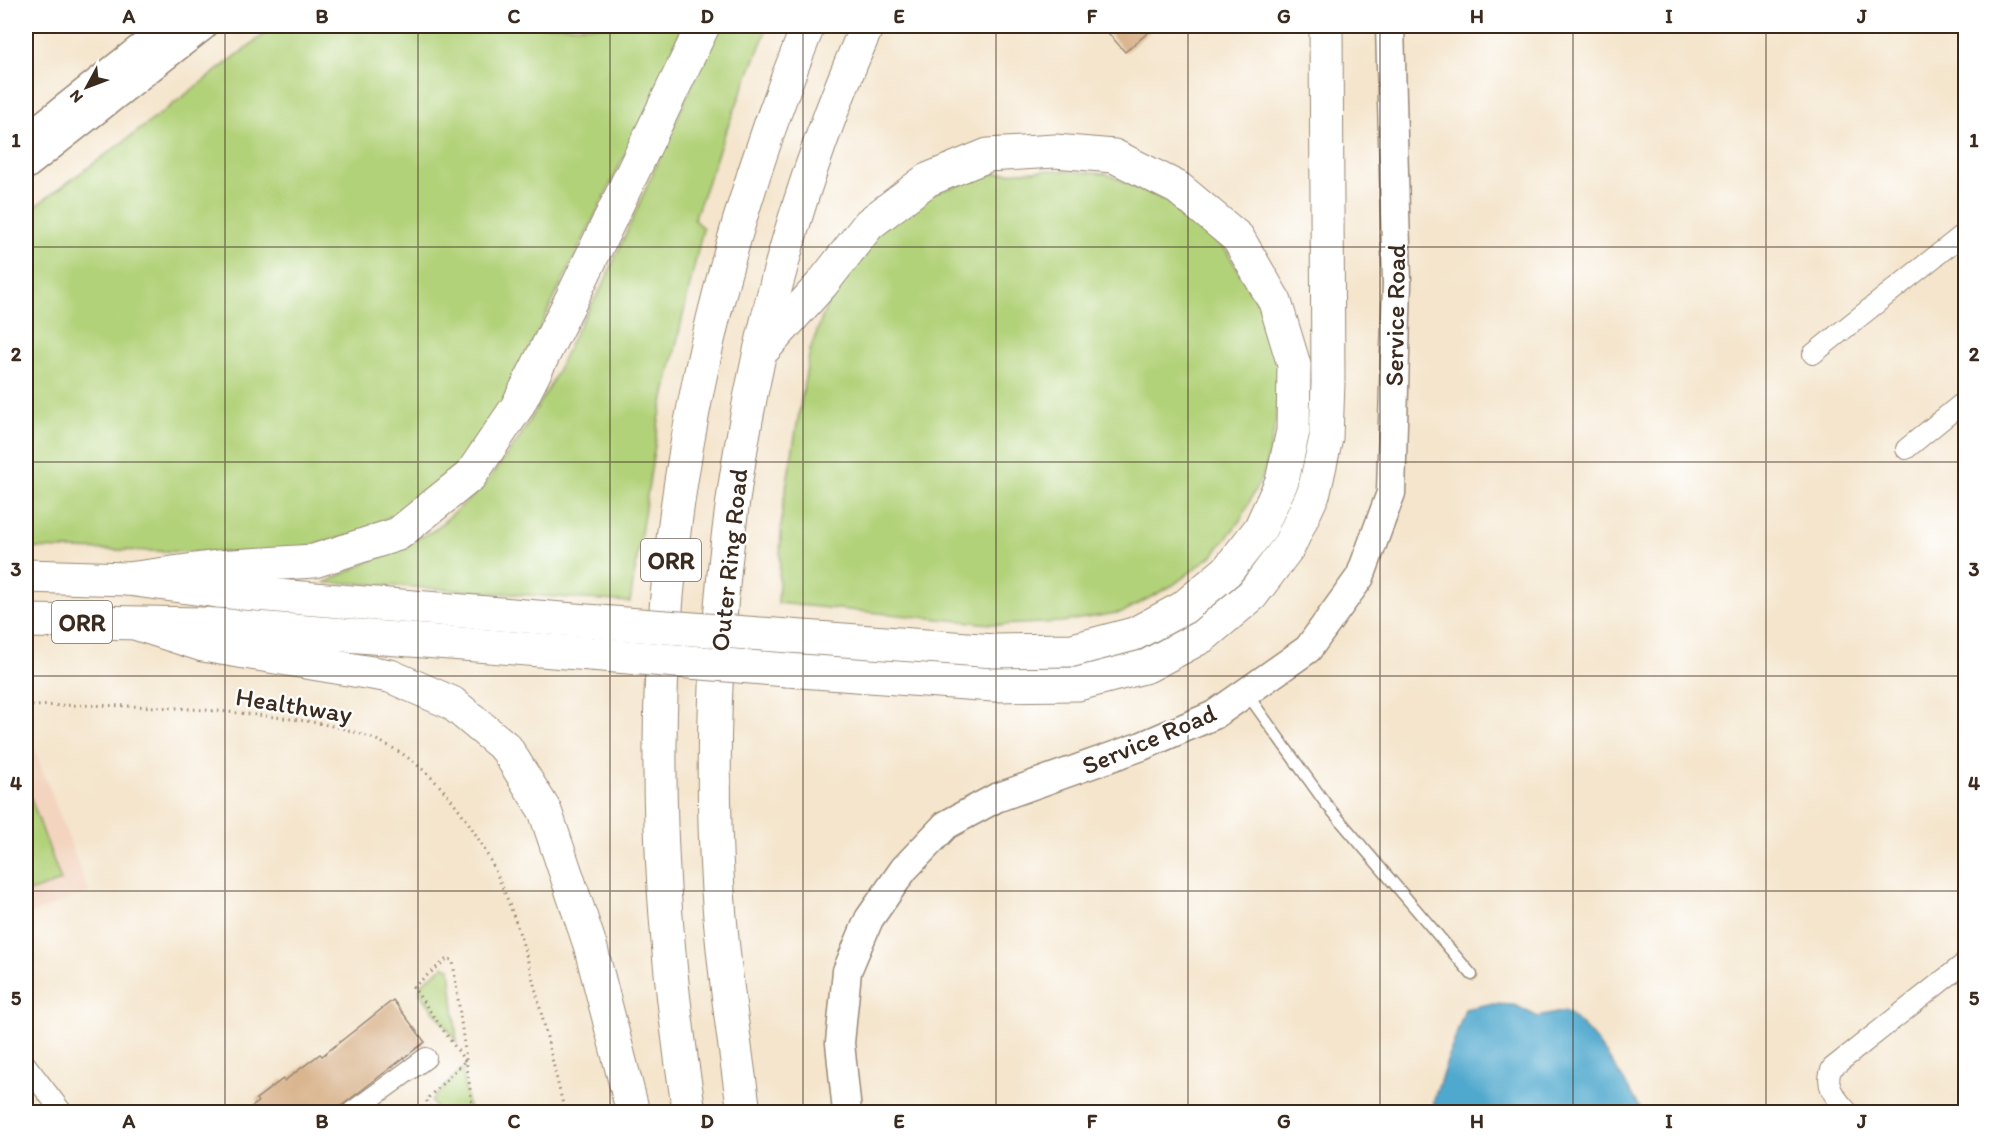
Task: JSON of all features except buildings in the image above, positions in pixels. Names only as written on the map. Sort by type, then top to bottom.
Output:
[{"type":"highway","points":[[128,579],[217,567],[314,561],[399,534],[470,476],[517,407],[703,26]]},
{"type":"highway","name":"ORR","points":[[689,1113],[671,979],[660,822],[662,673],[674,527],[691,420],[726,266],[762,147],[808,26]]},
{"type":"highway","name":"Outer Ring Road","points":[[744,1113],[718,892],[714,747],[721,603],[729,532],[760,353],[778,281],[807,184],[867,26]]},
{"type":"highway","points":[[138,624],[203,624],[993,685],[1078,684],[1147,666],[1203,636],[1252,595],[1289,546],[1314,492],[1326,438],[1328,381],[1326,26]]},
{"type":"highway","points":[[128,579],[217,591],[599,622],[993,651],[1073,650],[1134,634],[1183,608],[1227,571],[1260,529],[1282,482],[1293,431],[1294,365],[1275,302],[1238,238],[1178,188],[1114,156],[1055,150],[988,155],[927,180],[869,224],[822,284],[760,353]]},
{"type":"highway","name":"ORR","points":[[26,576],[128,579]]},
{"type":"highway","name":"ORR","points":[[26,621],[138,624]]},
{"type":"highway","points":[[138,624],[203,645],[390,676],[452,703],[506,748],[545,811],[590,945],[633,1113]]},
{"type":"main road","points":[[26,139],[169,26]]},
{"type":"main road","points":[[26,165],[203,26]]},
{"type":"main road","name":"Service Road","points":[[847,1113],[840,1043],[847,971],[869,919],[904,869],[946,825],[996,798],[1152,742],[1214,715],[1308,649],[1360,577],[1391,493],[1397,283],[1390,26]]},
{"type":"street","points":[[1813,354],[1965,232]]},
{"type":"street","points":[[1906,449],[1965,400]]},
{"type":"street","points":[[1848,1113],[1829,1086],[1828,1076],[1832,1068],[1965,962]]},
{"type":"street","points":[[352,1113],[426,1058]]},
{"type":"street","points":[[26,1065],[62,1113]]},
{"type":"lane","points":[[1246,692],[1326,804],[1472,975]]},
{"type":"path","name":"Healthway","points":[[26,706],[99,705],[177,708],[294,719],[352,730],[400,753],[422,770],[449,799],[483,846],[497,876],[519,935],[565,1113]]},
{"type":"path","points":[[465,1060],[413,987],[448,958],[453,961],[473,1113]]},
{"type":"path","points":[[434,1113],[426,1100],[465,1060]]},
{"type":"shaded area","points":[[31,740],[89,892],[26,916],[26,741]]},
{"type":"green space","points":[[275,26],[683,26],[645,114],[499,411],[456,468],[412,505],[357,534],[292,551],[242,553],[26,548],[26,213]]},
{"type":"green space","points":[[718,26],[768,26],[722,141],[694,220],[703,228],[659,420],[630,602],[354,583],[324,583],[433,531],[483,487],[520,437],[551,384],[577,329],[603,285]]},
{"type":"green space","points":[[1052,170],[1107,174],[1167,201],[1225,249],[1264,310],[1281,368],[1275,427],[1265,470],[1241,519],[1214,554],[1173,585],[1123,612],[1061,622],[1001,625],[778,603],[782,511],[810,350],[833,289],[878,231],[932,194],[989,174]]},
{"type":"green space","points":[[26,785],[61,881],[26,893]]},
{"type":"green space","points":[[444,966],[450,968],[457,1042],[420,993],[421,984]]},
{"type":"green space","points":[[462,1069],[469,1112],[438,1112],[431,1101]]},
{"type":"water","points":[[1489,1004],[1515,1005],[1538,1017],[1565,1011],[1599,1044],[1643,1112],[1432,1112],[1435,1096],[1465,1009]]}]
